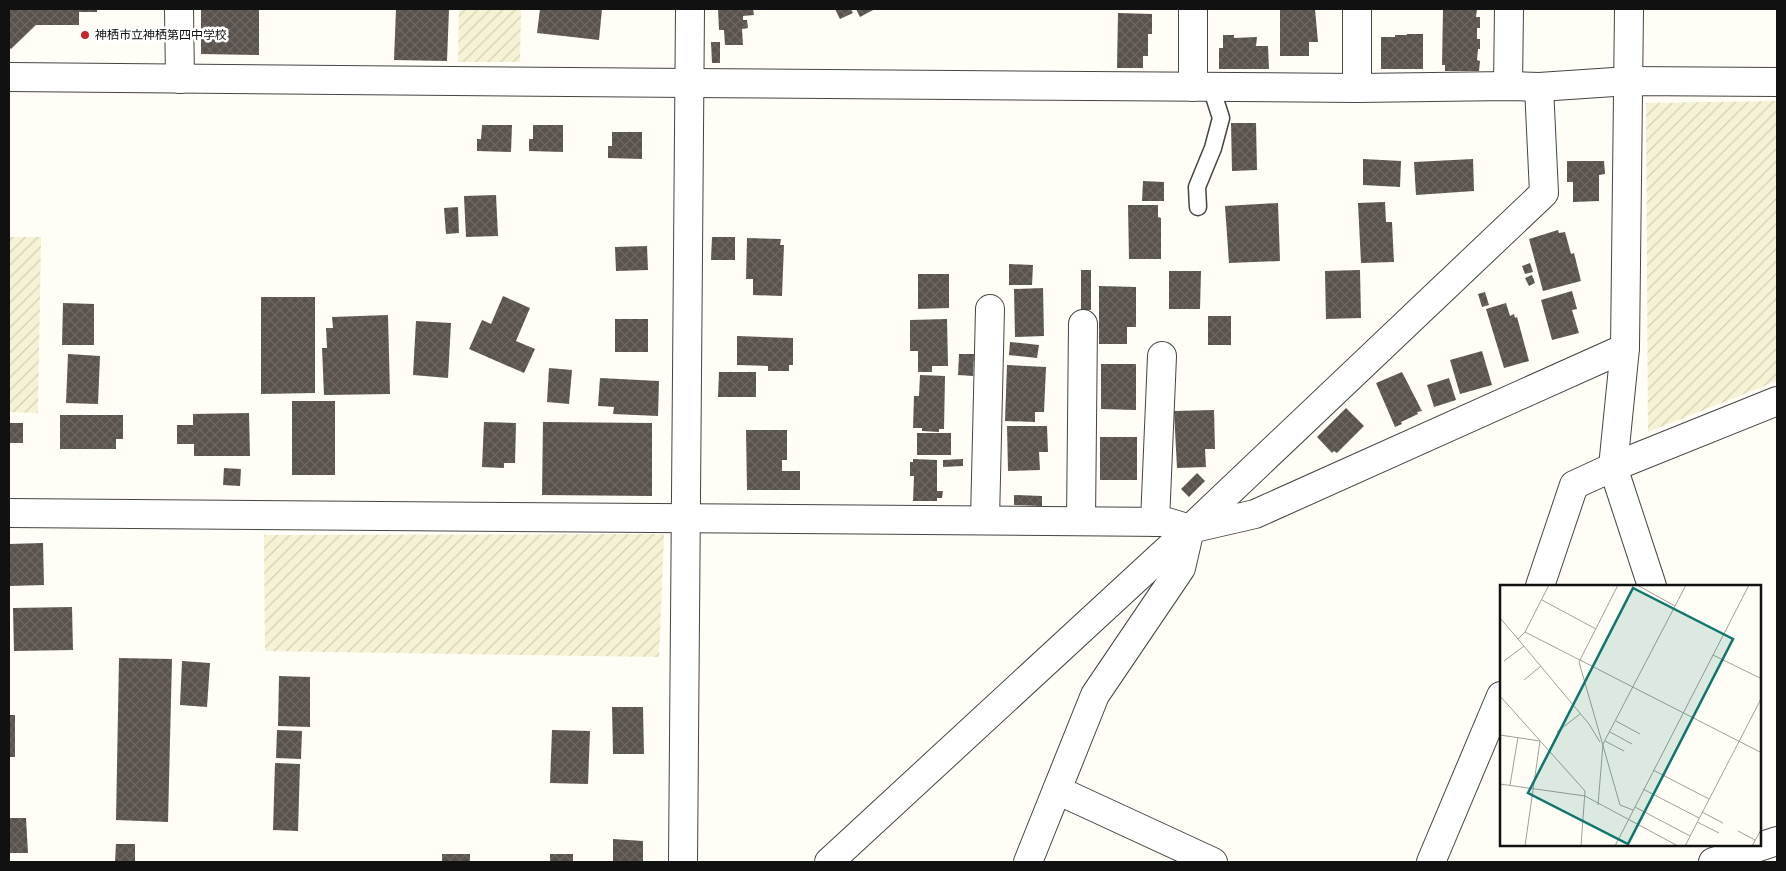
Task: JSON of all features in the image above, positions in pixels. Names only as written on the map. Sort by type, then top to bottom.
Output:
[{"type":"street","points":[[179,9],[180,78]]},
{"type":"street","points":[[683,862],[690,9]]},
{"type":"street","points":[[1193,9],[1202,87]]},
{"type":"street","points":[[1357,9],[1357,88]]},
{"type":"street","points":[[1508,86],[1509,9]]},
{"type":"street","points":[[1629,9],[1625,348],[1613,467],[1652,585]]},
{"type":"street","points":[[9,77],[1357,88],[1538,87],[1629,82],[1777,82]]},
{"type":"street","points":[[828,862],[1190,529],[1544,193],[1538,87]]},
{"type":"street","points":[[984,520],[990,308]]},
{"type":"street","points":[[1081,521],[1083,324]]},
{"type":"street","points":[[9,513],[1166,522],[1190,529],[1255,514],[1625,348]]},
{"type":"street","points":[[1155,522],[1162,356]]},
{"type":"street","points":[[1540,585],[1574,485],[1613,467],[1777,401]]},
{"type":"street","points":[[1028,862],[1095,695],[1181,568],[1190,529]]},
{"type":"street","points":[[1431,862],[1500,698]]},
{"type":"street","points":[[1057,790],[1213,862]]},
{"type":"street","points":[[1713,862],[1777,841]]},
{"type":"lane","points":[[1198,207],[1197,187],[1213,148],[1221,118],[1202,87]]},
{"type":"shaded area","points":[[459,9],[521,9],[520,62],[458,62]]},
{"type":"shaded area","points":[[1777,101],[1777,381],[1648,432],[1646,103]]},
{"type":"shaded area","points":[[9,237],[41,237],[38,413],[9,412]]},
{"type":"shaded area","points":[[664,534],[659,657],[265,651],[264,535]]},
{"type":"building","points":[[9,9],[97,9],[97,12],[79,12],[79,25],[36,25],[11,49],[9,47]]},
{"type":"building","points":[[201,9],[259,9],[259,55],[201,54]]},
{"type":"building","points":[[396,9],[449,9],[447,61],[394,60]]},
{"type":"building","points":[[540,9],[602,9],[599,40],[537,33]]},
{"type":"building","points":[[718,9],[753,9],[754,15],[743,16],[743,20],[747,20],[748,28],[742,29],[743,45],[725,45],[724,30],[719,30]]},
{"type":"building","points":[[835,9],[851,9],[853,13],[840,19]]},
{"type":"building","points":[[856,9],[875,9],[860,17]]},
{"type":"building","points":[[1280,9],[1315,9],[1318,42],[1309,42],[1309,56],[1280,56]]},
{"type":"building","points":[[1443,9],[1477,9],[1476,17],[1480,17],[1480,28],[1477,28],[1477,39],[1480,39],[1477,60],[1480,61],[1479,71],[1445,71],[1445,65],[1442,65]]},
{"type":"building","points":[[1118,13],[1152,14],[1152,34],[1148,34],[1148,56],[1143,56],[1143,68],[1117,68]]},
{"type":"building","points":[[1423,34],[1423,69],[1381,69],[1381,37],[1395,37],[1395,35]]},
{"type":"building","points":[[1223,35],[1234,35],[1234,38],[1257,37],[1256,46],[1268,46],[1269,69],[1219,69],[1219,48],[1223,48]]},
{"type":"building","points":[[711,42],[720,42],[720,63],[712,63]]},
{"type":"building","points":[[1231,123],[1256,123],[1257,170],[1232,171]]},
{"type":"building","points":[[482,125],[512,125],[511,152],[477,151],[477,139],[481,139]]},
{"type":"building","points":[[533,125],[563,125],[563,152],[529,151],[529,139],[533,139]]},
{"type":"building","points":[[612,132],[642,132],[642,159],[608,158],[608,146],[612,146]]},
{"type":"building","points":[[1363,159],[1401,161],[1400,187],[1363,185]]},
{"type":"building","points":[[1473,159],[1474,191],[1416,195],[1414,162]]},
{"type":"building","points":[[1567,161],[1604,161],[1605,174],[1599,175],[1599,201],[1573,202],[1573,182],[1567,182]]},
{"type":"building","points":[[1143,181],[1164,182],[1164,201],[1142,201]]},
{"type":"building","points":[[496,195],[498,236],[466,237],[464,196]]},
{"type":"building","points":[[1385,202],[1386,222],[1392,222],[1394,262],[1361,263],[1358,203]]},
{"type":"building","points":[[1278,203],[1280,261],[1229,263],[1225,206]]},
{"type":"building","points":[[1128,205],[1158,205],[1158,217],[1161,218],[1161,259],[1129,259]]},
{"type":"building","points":[[458,207],[459,233],[446,234],[444,208]]},
{"type":"building","points":[[1558,230],[1559,233],[1565,232],[1571,254],[1574,253],[1581,281],[1543,291],[1529,239]]},
{"type":"building","points":[[712,237],[735,237],[735,260],[711,260]]},
{"type":"building","points":[[747,238],[781,239],[780,245],[784,245],[782,296],[753,295],[753,279],[746,279]]},
{"type":"building","points":[[647,246],[648,270],[616,271],[615,247]]},
{"type":"building","points":[[1530,263],[1533,272],[1525,274],[1522,266]]},
{"type":"building","points":[[1009,264],[1033,265],[1032,285],[1009,285]]},
{"type":"building","points":[[1081,270],[1091,270],[1091,310],[1081,310]]},
{"type":"building","points":[[1360,270],[1361,318],[1326,319],[1325,271]]},
{"type":"building","points":[[1169,271],[1201,271],[1200,309],[1169,309]]},
{"type":"building","points":[[918,274],[949,274],[949,308],[918,309]]},
{"type":"building","points":[[1532,275],[1535,283],[1529,286],[1525,278]]},
{"type":"building","points":[[1099,286],[1136,287],[1136,327],[1127,327],[1127,344],[1099,344]]},
{"type":"building","points":[[1043,288],[1044,336],[1015,337],[1014,289]]},
{"type":"building","points":[[1572,291],[1577,309],[1572,310],[1579,333],[1552,340],[1541,300]]},
{"type":"building","points":[[1485,292],[1489,305],[1482,307],[1478,294]]},
{"type":"building","points":[[503,296],[530,308],[516,341],[535,349],[524,373],[469,349],[482,320],[491,324]]},
{"type":"building","points":[[261,297],[315,297],[315,393],[261,394]]},
{"type":"building","points":[[63,303],[94,304],[94,345],[62,345]]},
{"type":"building","points":[[1506,303],[1510,316],[1514,314],[1515,318],[1517,317],[1529,361],[1504,368],[1486,309]]},
{"type":"building","points":[[388,315],[390,394],[324,395],[322,348],[327,348],[326,328],[333,328],[332,317]]},
{"type":"building","points":[[1208,316],[1231,316],[1231,345],[1208,345]]},
{"type":"building","points":[[615,319],[648,319],[648,352],[615,352]]},
{"type":"building","points":[[947,319],[948,366],[932,366],[932,372],[918,372],[918,351],[910,351],[910,320]]},
{"type":"building","points":[[416,321],[451,323],[448,378],[413,375]]},
{"type":"building","points":[[737,336],[793,338],[793,365],[789,365],[789,371],[768,371],[768,366],[737,365]]},
{"type":"building","points":[[1010,342],[1039,345],[1037,358],[1009,355]]},
{"type":"building","points":[[1482,351],[1492,385],[1460,394],[1450,360]]},
{"type":"building","points":[[68,354],[100,356],[98,404],[66,403]]},
{"type":"building","points":[[959,354],[974,354],[973,376],[958,375]]},
{"type":"building","points":[[1101,364],[1136,364],[1136,410],[1101,409]]},
{"type":"building","points":[[1007,365],[1046,367],[1044,412],[1035,412],[1035,422],[1005,421]]},
{"type":"building","points":[[549,368],[572,370],[569,404],[547,402]]},
{"type":"building","points":[[719,372],[756,372],[756,397],[718,397]]},
{"type":"building","points":[[1402,372],[1422,411],[1417,412],[1418,414],[1395,427],[1376,383]]},
{"type":"building","points":[[920,375],[945,376],[944,429],[939,429],[939,432],[922,431],[922,428],[913,428],[914,396],[919,396]]},
{"type":"building","points":[[600,378],[659,381],[658,416],[613,414],[614,407],[598,406]]},
{"type":"building","points":[[1449,378],[1456,400],[1434,407],[1427,385]]},
{"type":"building","points":[[292,401],[335,401],[335,475],[292,475]]},
{"type":"building","points":[[1346,408],[1364,426],[1337,453],[1334,451],[1332,453],[1317,437]]},
{"type":"building","points":[[1214,410],[1215,449],[1205,449],[1206,467],[1177,468],[1174,411]]},
{"type":"building","points":[[249,413],[250,456],[194,456],[194,444],[177,444],[177,425],[193,425],[193,414]]},
{"type":"building","points":[[60,415],[123,415],[123,439],[116,439],[116,449],[60,449]]},
{"type":"building","points":[[484,422],[516,423],[515,463],[504,463],[504,468],[482,467]]},
{"type":"building","points":[[543,422],[652,423],[652,496],[542,495]]},
{"type":"building","points":[[9,423],[23,423],[23,443],[9,443]]},
{"type":"building","points":[[1007,426],[1047,426],[1048,452],[1039,452],[1040,470],[1008,471]]},
{"type":"building","points":[[746,430],[787,430],[787,460],[782,460],[782,471],[800,471],[800,490],[747,490]]},
{"type":"building","points":[[917,433],[951,433],[951,455],[917,455]]},
{"type":"building","points":[[1100,437],[1137,437],[1137,480],[1100,480]]},
{"type":"building","points":[[913,459],[937,460],[937,491],[943,491],[942,498],[937,498],[937,501],[913,501],[914,476],[910,476],[910,462],[913,462]]},
{"type":"building","points":[[963,459],[963,466],[943,467],[943,460]]},
{"type":"building","points":[[224,468],[241,469],[240,486],[223,485]]},
{"type":"building","points":[[1197,473],[1205,481],[1189,497],[1181,489]]},
{"type":"building","points":[[1014,495],[1042,496],[1042,506],[1014,505]]},
{"type":"building","points":[[43,543],[44,585],[9,586],[9,544]]},
{"type":"building","points":[[72,607],[73,650],[14,651],[13,608]]},
{"type":"building","points":[[119,658],[172,659],[168,822],[116,820]]},
{"type":"building","points":[[182,661],[210,663],[207,707],[180,705]]},
{"type":"building","points":[[279,676],[310,677],[310,727],[278,726]]},
{"type":"building","points":[[612,707],[643,707],[644,754],[613,754]]},
{"type":"building","points":[[9,715],[15,715],[15,757],[9,757]]},
{"type":"building","points":[[277,730],[302,731],[301,759],[276,758]]},
{"type":"building","points":[[552,730],[590,731],[588,784],[550,783]]},
{"type":"building","points":[[275,763],[300,764],[298,831],[273,830]]},
{"type":"building","points":[[9,818],[26,818],[28,853],[9,853]]},
{"type":"building","points":[[613,839],[643,841],[643,862],[613,862]]},
{"type":"building","points":[[116,844],[135,844],[135,862],[115,862]]},
{"type":"building","points":[[442,854],[470,854],[470,862],[442,862]]},
{"type":"building","points":[[550,854],[573,854],[573,862],[550,862]]},
{"type":"place","name":"神栖市立神栖第四中学校","points":[[85,35]]}]
